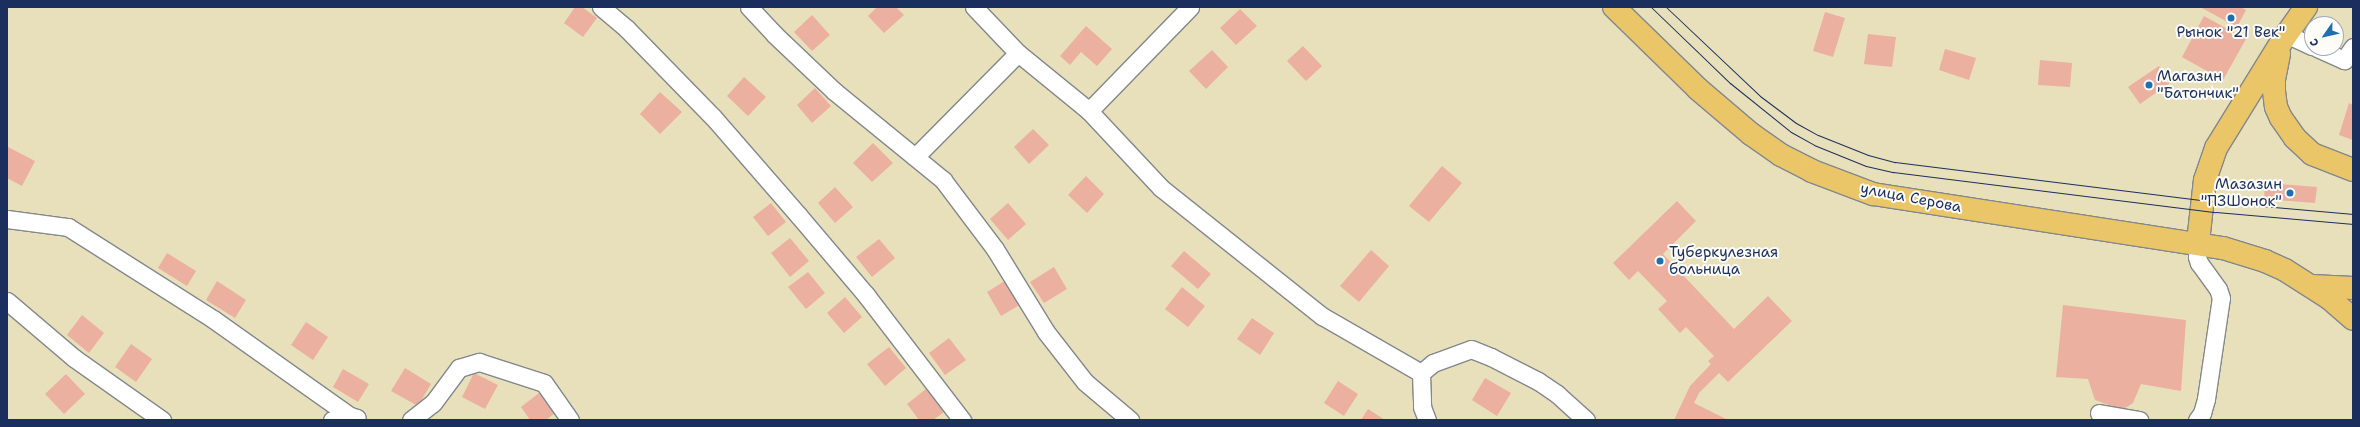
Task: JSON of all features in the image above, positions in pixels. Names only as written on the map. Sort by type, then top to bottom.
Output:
[{"type":"main road","name":"улица Серова","points":[[1614,7],[1698,89],[1751,134],[1781,154],[1812,171],[1873,194],[2198,242],[2264,261],[2285,270],[2340,306],[2353,319]]},
{"type":"main road","points":[[2198,242],[2205,180],[2216,148],[2301,9]]},
{"type":"main road","points":[[2284,37],[2274,80],[2276,107],[2281,118],[2295,138],[2312,154],[2353,170]]},
{"type":"main road","points":[[2308,286],[2353,288]]},
{"type":"lane","points":[[601,7],[626,28],[713,116],[866,295],[962,420]]},
{"type":"lane","points":[[749,7],[774,34],[834,91],[943,180],[995,249],[1046,332],[1085,382],[1130,420]]},
{"type":"lane","points":[[974,7],[1018,53],[1089,111],[1161,188],[1316,312],[1421,373]]},
{"type":"lane","points":[[1089,111],[1190,7]]},
{"type":"lane","points":[[2284,37],[2304,43]]},
{"type":"lane","points":[[2335,56],[2344,60],[2353,47]]},
{"type":"lane","points":[[915,156],[1018,53]]},
{"type":"lane","points":[[7,219],[68,227],[213,319],[356,418]]},
{"type":"lane","points":[[2197,420],[2202,413],[2206,399],[2221,298],[2218,288],[2196,257],[2198,242]]},
{"type":"lane","points":[[7,301],[74,358],[162,420]]},
{"type":"lane","points":[[1421,373],[1433,363],[1471,349],[1520,370],[1557,394],[1586,420]]},
{"type":"lane","points":[[411,420],[433,403],[459,368],[479,362],[544,383],[570,420]]},
{"type":"lane","points":[[1421,373],[1421,416]]},
{"type":"lane","points":[[2099,413],[2139,420]]},
{"type":"lane","points":[[332,420],[356,418]]},
{"type":"building","points":[[575,7],[582,7],[597,18],[583,37],[564,23]]},
{"type":"building","points":[[877,7],[896,7],[904,15],[884,33],[868,16]]},
{"type":"building","name":"Рынок \"21 Век\"","points":[[2200,7],[2241,7],[2246,10],[2237,27]]},
{"type":"building","points":[[1240,9],[1257,26],[1236,45],[1220,28]]},
{"type":"building","points":[[1825,12],[1845,18],[1833,57],[1813,51]]},
{"type":"building","points":[[812,15],[830,35],[812,51],[794,32]]},
{"type":"building","points":[[2204,16],[2246,39],[2223,80],[2182,57]]},
{"type":"building","points":[[1086,26],[1112,49],[1097,66],[1081,52],[1070,65],[1060,56]]},
{"type":"building","points":[[1868,34],[1896,37],[1892,67],[1864,64]]},
{"type":"building","points":[[1303,46],[1322,66],[1306,81],[1287,61]]},
{"type":"building","points":[[1945,49],[1976,58],[1969,80],[1939,70]]},
{"type":"building","points":[[1212,50],[1228,67],[1206,89],[1189,71]]},
{"type":"building","points":[[2040,60],[2072,63],[2070,87],[2038,85]]},
{"type":"building","name":"Магазин \"Батончик\"","points":[[2159,66],[2170,83],[2140,104],[2128,87]]},
{"type":"building","points":[[744,77],[766,97],[748,116],[727,96]]},
{"type":"building","points":[[815,88],[831,106],[812,123],[797,105]]},
{"type":"building","points":[[660,92],[682,112],[660,134],[640,114]]},
{"type":"building","points":[[2349,103],[2353,105],[2353,140],[2339,135]]},
{"type":"building","points":[[1033,129],[1049,145],[1029,164],[1014,147]]},
{"type":"building","points":[[873,143],[893,163],[872,182],[853,163]]},
{"type":"building","points":[[8,147],[35,161],[22,186],[7,178]]},
{"type":"building","points":[[1442,166],[1462,183],[1429,222],[1409,206]]},
{"type":"building","points":[[1086,176],[1104,194],[1087,213],[1068,195]]},
{"type":"building","name":"Мазазин \"ПЗШонок\"","points":[[2265,183],[2317,187],[2315,203],[2264,199]]},
{"type":"building","points":[[835,187],[853,207],[835,223],[818,203]]},
{"type":"building","points":[[1677,201],[1696,221],[1663,254],[1734,329],[1768,296],[1792,321],[1728,382],[1719,373],[1699,393],[1694,403],[1728,420],[1674,420],[1690,386],[1711,364],[1708,361],[1714,356],[1686,327],[1680,333],[1658,309],[1667,301],[1638,271],[1629,280],[1613,263]]},
{"type":"building","points":[[771,203],[786,222],[768,236],[753,217]]},
{"type":"building","points":[[1008,203],[1026,224],[1008,240],[990,219]]},
{"type":"building","points":[[790,238],[809,261],[790,277],[771,253]]},
{"type":"building","points":[[879,239],[895,258],[872,277],[856,257]]},
{"type":"building","points":[[1371,250],[1389,266],[1359,302],[1340,286]]},
{"type":"building","points":[[1184,251],[1211,274],[1198,289],[1171,266]]},
{"type":"building","points":[[167,253],[196,271],[187,286],[158,268]]},
{"type":"building","points":[[1054,267],[1067,289],[1044,303],[1030,282]]},
{"type":"building","points":[[808,272],[825,293],[806,309],[788,287]]},
{"type":"building","points":[[1008,279],[1023,303],[1001,316],[987,292]]},
{"type":"building","points":[[217,281],[246,300],[235,318],[206,300]]},
{"type":"building","points":[[1182,287],[1205,306],[1188,327],[1165,309]]},
{"type":"building","points":[[845,297],[862,317],[844,333],[827,313]]},
{"type":"building","points":[[2063,305],[2186,320],[2181,391],[2141,384],[2133,403],[2122,410],[2095,400],[2088,379],[2056,377]]},
{"type":"building","points":[[82,315],[104,333],[89,353],[67,335]]},
{"type":"building","points":[[1252,318],[1274,333],[1260,355],[1237,339]]},
{"type":"building","points":[[306,322],[328,337],[313,360],[291,345]]},
{"type":"building","points":[[949,338],[966,360],[945,375],[929,353]]},
{"type":"building","points":[[131,344],[152,359],[136,382],[115,367]]},
{"type":"building","points":[[889,347],[906,368],[885,386],[867,364]]},
{"type":"building","points":[[405,368],[431,384],[418,406],[391,391]]},
{"type":"building","points":[[343,369],[369,384],[358,402],[333,387]]},
{"type":"building","points":[[474,373],[498,385],[485,409],[462,397]]},
{"type":"building","points":[[66,374],[85,394],[64,414],[45,394]]},
{"type":"building","points":[[1485,378],[1511,393],[1497,416],[1472,400]]},
{"type":"building","points":[[1338,381],[1358,394],[1344,416],[1324,403]]},
{"type":"building","points":[[926,389],[944,412],[933,420],[919,420],[907,404]]},
{"type":"building","points":[[539,393],[555,413],[546,420],[530,420],[521,407]]},
{"type":"building","points":[[1368,409],[1385,420],[1361,420]]},
{"type":"tram line","points":[[1651,7],[1730,83],[1791,132],[1814,145],[1866,166],[1893,172],[2216,212],[2353,224]]},
{"type":"tram line","points":[[1666,7],[1760,96],[1796,123],[1818,135],[1868,155],[1895,162],[2217,202],[2353,214]]},
{"type":"place","name":"Рынок \"21 Век\"","points":[[2231,18]]},
{"type":"place","name":"Магазин \"Батончик\"","points":[[2149,85]]},
{"type":"place","name":"Мазазин \"ПЗШонок\"","points":[[2290,193]]},
{"type":"place","name":"Туберкулезная больница","points":[[1660,261]]}]
